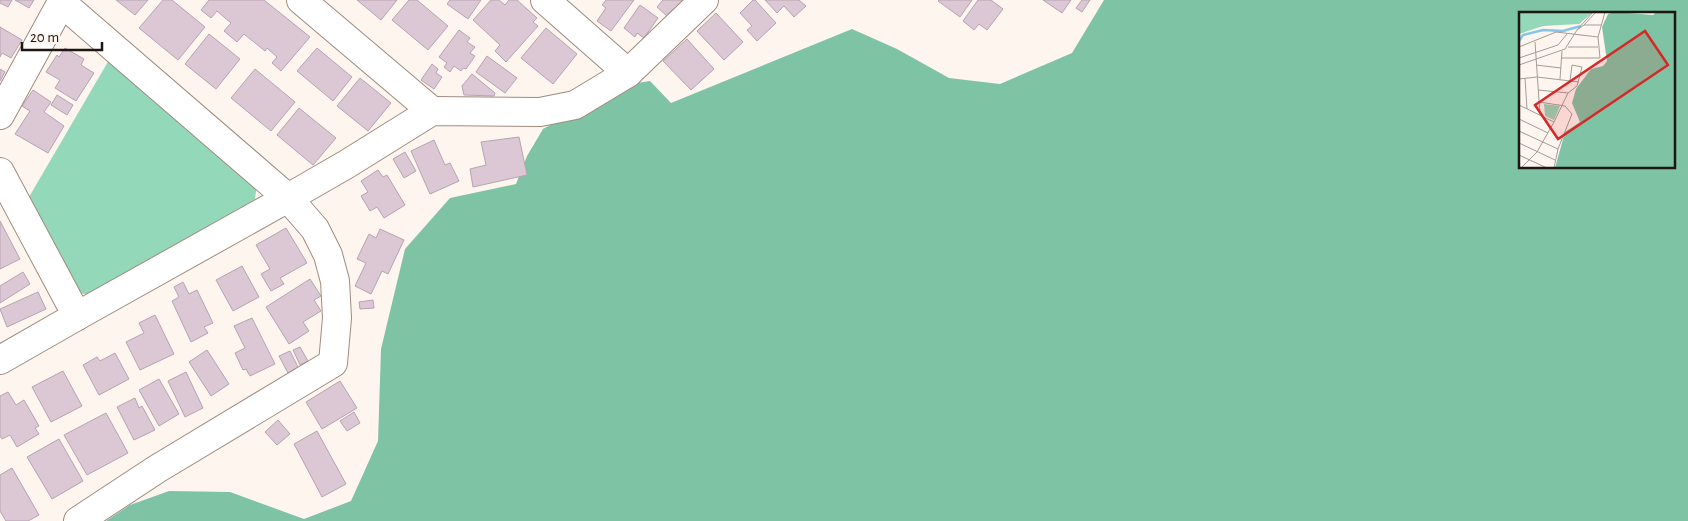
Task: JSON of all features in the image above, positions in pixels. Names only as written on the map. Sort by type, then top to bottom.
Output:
[{"type":"street","points":[[302,0],[432,112]]},
{"type":"street","points":[[546,0],[628,73]]},
{"type":"street","points":[[0,360],[288,198],[432,112],[540,112],[575,106],[628,73],[704,0]]},
{"type":"street","points":[[0,115],[63,1],[288,198],[315,229],[328,255],[335,281],[337,318],[333,363],[157,469],[78,521]]},
{"type":"street","points":[[0,172],[78,316]]},
{"type":"green space","points":[[1104,0],[1688,0],[1688,521],[106,521],[130,505],[169,491],[230,492],[304,519],[351,501],[378,441],[381,349],[405,249],[450,198],[516,184],[527,156],[543,129],[624,85],[650,81],[671,103],[852,29],[897,49],[949,78],[1000,84],[1072,53]]},
{"type":"green space","points":[[109,60],[257,185],[253,211],[97,297],[76,292],[29,197]]},
{"type":"building","points":[[0,0],[12,0],[8,7],[0,3]]},
{"type":"building","points":[[15,0],[34,0],[29,8]]},
{"type":"building","points":[[116,0],[148,0],[135,15]]},
{"type":"building","points":[[163,0],[172,0],[205,27],[178,60],[139,28]]},
{"type":"building","points":[[209,0],[264,0],[310,37],[281,71],[272,63],[277,57],[267,48],[265,51],[244,34],[237,42],[224,31],[231,23],[217,11],[211,18],[201,10]]},
{"type":"building","points":[[357,0],[397,0],[381,20]]},
{"type":"building","points":[[409,0],[417,0],[448,26],[428,50],[392,20]]},
{"type":"building","points":[[450,0],[481,0],[468,19],[447,4]]},
{"type":"building","points":[[491,0],[499,0],[505,5],[509,0],[517,0],[537,18],[533,22],[538,26],[506,62],[495,51],[500,45],[473,20]]},
{"type":"building","points":[[606,0],[634,0],[611,31],[597,21],[606,8],[602,5]]},
{"type":"building","points":[[663,0],[683,0],[668,17],[657,7]]},
{"type":"building","points":[[753,0],[776,23],[757,41],[747,30],[752,26],[740,13]]},
{"type":"building","points":[[765,0],[799,0],[806,6],[794,17],[784,6],[777,13]]},
{"type":"building","points":[[939,0],[972,0],[960,17]]},
{"type":"building","points":[[978,0],[991,0],[1003,9],[987,30],[979,24],[974,30],[963,21]]},
{"type":"building","points":[[1043,0],[1071,0],[1062,13]]},
{"type":"building","points":[[1082,0],[1090,0],[1082,12],[1076,8]]},
{"type":"building","points":[[640,5],[658,18],[644,38],[637,33],[635,37],[624,28]]},
{"type":"building","points":[[716,13],[743,42],[724,60],[697,31]]},
{"type":"building","points":[[0,27],[22,40],[11,58],[2,53],[0,57]]},
{"type":"building","points":[[546,28],[577,54],[553,84],[521,58]]},
{"type":"building","points":[[459,30],[470,38],[467,42],[475,47],[470,53],[475,56],[466,69],[463,68],[461,71],[454,66],[450,72],[444,67],[447,63],[439,57]]},
{"type":"building","points":[[209,34],[240,59],[216,89],[185,64]]},
{"type":"building","points":[[687,39],[714,69],[691,90],[663,61]]},
{"type":"building","points":[[65,48],[84,59],[81,65],[94,73],[76,101],[55,88],[60,80],[46,72],[57,55],[59,57]]},
{"type":"building","points":[[317,48],[352,77],[333,101],[297,71]]},
{"type":"building","points":[[487,56],[517,78],[505,93],[476,72]]},
{"type":"building","points":[[432,64],[438,69],[436,73],[442,77],[434,89],[421,80]]},
{"type":"building","points":[[0,69],[5,72],[0,81]]},
{"type":"building","points":[[255,69],[295,102],[271,131],[231,98]]},
{"type":"building","points":[[472,74],[495,93],[494,96],[464,95],[462,86]]},
{"type":"building","points":[[360,78],[391,103],[368,131],[337,106]]},
{"type":"building","points":[[33,90],[51,102],[44,112],[64,126],[48,153],[15,134],[30,111],[22,106]]},
{"type":"building","points":[[57,95],[73,105],[67,115],[51,105]]},
{"type":"building","points":[[299,108],[336,138],[313,165],[277,135]]},
{"type":"building","points":[[519,137],[527,175],[473,187],[470,169],[486,165],[481,142]]},
{"type":"building","points":[[434,140],[445,165],[450,163],[459,181],[430,194],[411,151]]},
{"type":"building","points":[[405,152],[416,171],[404,178],[393,159]]},
{"type":"building","points":[[378,170],[383,177],[387,175],[405,205],[384,218],[377,207],[370,211],[361,196],[368,192],[361,181]]},
{"type":"building","points":[[0,221],[20,259],[0,269]]},
{"type":"building","points":[[286,228],[307,263],[280,278],[284,284],[271,291],[261,274],[270,269],[256,245]]},
{"type":"building","points":[[380,229],[404,240],[388,274],[382,271],[371,294],[355,286],[366,263],[357,259],[369,234],[376,238]]},
{"type":"building","points":[[242,266],[259,297],[233,311],[216,280]]},
{"type":"building","points":[[23,272],[30,284],[0,303],[0,286]]},
{"type":"building","points":[[310,279],[321,296],[314,300],[321,311],[303,322],[309,331],[289,344],[266,307]]},
{"type":"building","points":[[183,282],[189,294],[197,290],[213,323],[204,327],[208,333],[191,342],[172,301],[179,297],[174,287]]},
{"type":"building","points":[[38,292],[46,309],[7,327],[0,309]]},
{"type":"building","points":[[373,300],[374,308],[360,309],[359,302]]},
{"type":"building","points":[[155,315],[174,354],[140,370],[126,342],[144,333],[139,323]]},
{"type":"building","points":[[252,318],[275,364],[250,376],[246,369],[243,370],[235,353],[245,348],[234,326]]},
{"type":"building","points":[[300,347],[308,361],[300,365],[293,350]]},
{"type":"building","points":[[207,350],[229,384],[211,396],[189,362]]},
{"type":"building","points":[[290,351],[298,367],[288,373],[279,356]]},
{"type":"building","points":[[115,353],[129,379],[99,395],[83,365],[97,357],[100,361]]},
{"type":"building","points":[[63,371],[82,406],[51,422],[32,387]]},
{"type":"building","points":[[186,372],[203,408],[185,417],[168,381]]},
{"type":"building","points":[[159,379],[179,414],[159,426],[139,390]]},
{"type":"building","points":[[340,381],[357,408],[322,429],[306,402]]},
{"type":"building","points":[[8,392],[16,405],[24,400],[39,426],[35,428],[39,434],[17,447],[10,435],[2,439],[0,436],[0,396]]},
{"type":"building","points":[[135,398],[139,408],[142,406],[155,430],[134,440],[117,407]]},
{"type":"building","points":[[354,412],[360,423],[347,431],[340,421]]},
{"type":"building","points":[[106,413],[128,453],[87,475],[64,435]]},
{"type":"building","points":[[278,420],[290,434],[277,445],[265,432]]},
{"type":"building","points":[[317,431],[346,484],[322,497],[294,444]]},
{"type":"building","points":[[59,439],[83,481],[52,499],[27,457]]},
{"type":"building","points":[[12,468],[39,515],[28,521],[6,521],[0,511],[0,475]]}]
